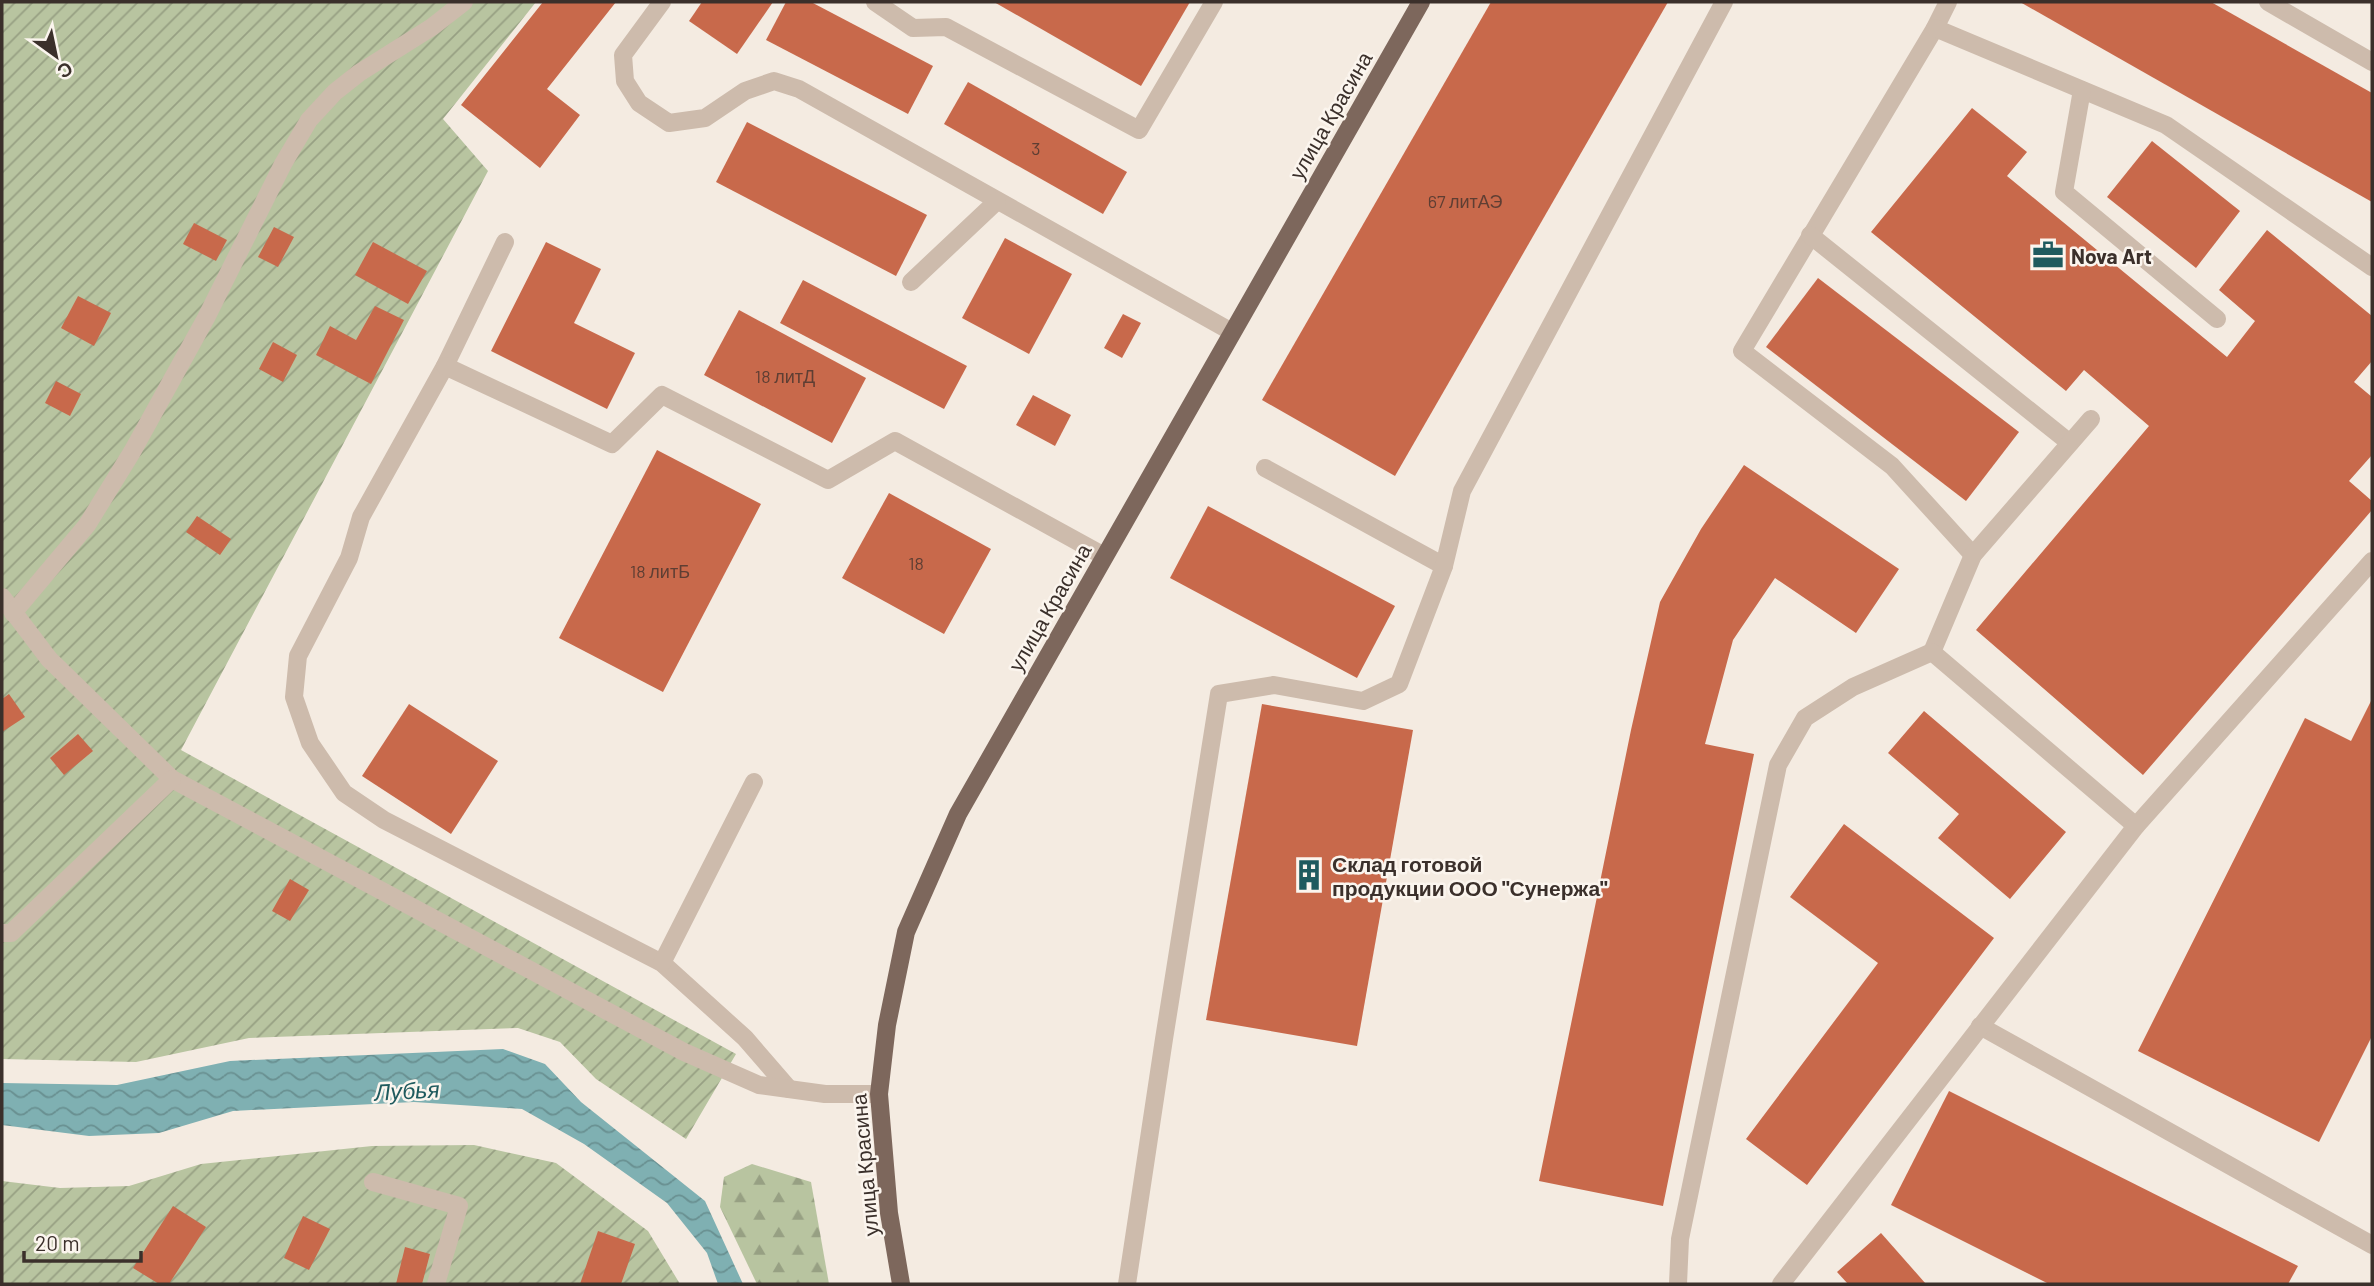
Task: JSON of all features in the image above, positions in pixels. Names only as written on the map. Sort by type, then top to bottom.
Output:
[{"type":"main road","name":"улица Красина","points":[[901,1284],[889,1213],[878,1094],[887,1025],[906,932],[958,814],[1421,2]]},
{"type":"street","points":[[13,613],[88,525],[126,462],[206,318],[283,164],[309,120],[335,92],[359,73],[432,27],[464,2]]},
{"type":"street","points":[[662,2],[624,55],[625,81],[639,103],[669,123],[705,118],[745,91],[774,81],[799,89],[1232,332]]},
{"type":"street","points":[[875,2],[913,28],[946,27],[1139,130],[1214,2]]},
{"type":"street","points":[[1128,1284],[1219,694],[1275,685],[1363,701],[1399,684],[1444,566],[1462,491],[1724,2]]},
{"type":"street","points":[[1948,2],[1742,351],[1892,466],[1973,555]]},
{"type":"street","points":[[2268,2],[2372,62]]},
{"type":"street","points":[[1935,28],[2166,125],[2372,267]]},
{"type":"street","points":[[2082,90],[2064,191],[2217,319]]},
{"type":"street","points":[[911,282],[997,201]]},
{"type":"street","points":[[1810,235],[2070,443]]},
{"type":"street","points":[[505,242],[445,366],[361,517],[349,558],[298,656],[294,697],[310,743],[344,793],[384,820],[662,963],[745,1038],[789,1089]]},
{"type":"street","points":[[445,366],[612,444],[662,396],[828,480],[895,441],[1104,556]]},
{"type":"street","points":[[1678,1284],[1680,1239],[1778,765],[1805,718],[1853,687],[1932,652],[1973,555],[2091,419]]},
{"type":"street","points":[[1265,468],[1444,566]]},
{"type":"street","points":[[1781,1284],[2136,826],[2372,561]]},
{"type":"street","points":[[2,597],[49,659],[172,779],[684,1052],[759,1085],[825,1094],[878,1094]]},
{"type":"street","points":[[1932,652],[2136,826]]},
{"type":"street","points":[[2,933],[11,933],[172,779]]},
{"type":"street","points":[[662,963],[754,782]]},
{"type":"street","points":[[1980,1026],[2372,1245]]},
{"type":"street","points":[[373,1182],[458,1206],[436,1284]]},
{"type":"green space","points":[[2,2],[536,2],[443,119],[488,171],[181,750],[736,1054],[686,1139],[596,1079],[560,1042],[518,1028],[249,1038],[136,1062],[2,1059]]},
{"type":"green space","points":[[474,1145],[556,1163],[648,1231],[680,1284],[2,1284],[2,1181],[60,1188],[129,1186],[201,1164],[372,1146]]},
{"type":"green space","points":[[752,1164],[811,1182],[829,1284],[757,1284],[720,1207],[724,1177]]},
{"type":"water","name":"Лубья","points":[[503,1049],[545,1064],[581,1102],[705,1201],[743,1284],[718,1284],[707,1253],[667,1203],[584,1144],[522,1109],[414,1102],[233,1111],[159,1133],[89,1136],[2,1125],[2,1083],[117,1085],[230,1061]]},
{"type":"building","points":[[543,2],[616,2],[547,89],[580,115],[540,168],[461,105]]},
{"type":"building","points":[[702,2],[773,2],[737,54],[689,21]]},
{"type":"building","points":[[786,2],[811,2],[933,66],[908,114],[766,40]]},
{"type":"building","points":[[994,2],[1190,2],[1141,86]]},
{"type":"building","points":[[1491,2],[1668,2],[1395,476],[1262,400]]},
{"type":"building","points":[[2020,2],[2211,2],[2372,93],[2372,202]]},
{"type":"building","points":[[968,82],[1127,172],[1103,214],[944,124]]},
{"type":"building","points":[[1972,108],[2027,152],[2007,176],[2227,357],[2255,321],[2219,290],[2267,230],[2372,316],[2372,361],[2354,382],[2372,397],[2372,455],[2349,481],[2372,501],[2372,510],[2143,775],[1976,630],[2149,426],[2084,370],[2066,391],[1871,232]]},
{"type":"building","points":[[747,122],[927,215],[896,276],[716,182]]},
{"type":"building","points":[[2152,141],[2240,211],[2196,268],[2107,197]]},
{"type":"building","points":[[194,223],[227,240],[216,261],[183,244]]},
{"type":"building","points":[[274,227],[294,237],[278,267],[258,257]]},
{"type":"building","points":[[1005,238],[1072,274],[1029,354],[962,318]]},
{"type":"building","points":[[373,242],[427,271],[408,304],[355,275]]},
{"type":"building","points":[[546,242],[601,269],[574,323],[635,353],[607,409],[491,351]]},
{"type":"building","points":[[1818,278],[2019,432],[1966,501],[1766,347]]},
{"type":"building","points":[[803,280],[967,366],[944,409],[780,323]]},
{"type":"building","points":[[78,296],[111,313],[94,346],[61,328]]},
{"type":"building","points":[[375,306],[404,320],[371,384],[316,355],[330,326],[356,340]]},
{"type":"building","points":[[739,310],[866,378],[832,443],[704,375]]},
{"type":"building","points":[[1123,314],[1141,323],[1122,358],[1104,348]]},
{"type":"building","points":[[273,342],[297,355],[283,382],[259,369]]},
{"type":"building","points":[[56,381],[81,394],[70,416],[45,403]]},
{"type":"building","points":[[1033,395],[1071,415],[1055,446],[1016,425]]},
{"type":"building","points":[[657,450],[761,504],[663,692],[559,638]]},
{"type":"building","points":[[1744,465],[1899,569],[1856,633],[1775,578],[1733,640],[1705,744],[1754,754],[1663,1206],[1539,1181],[1631,730],[1660,602],[1701,529]]},
{"type":"building","points":[[889,493],[991,549],[944,634],[842,578]]},
{"type":"building","points":[[1208,506],[1395,606],[1357,678],[1170,578]]},
{"type":"building","points":[[197,516],[231,539],[220,555],[186,532]]},
{"type":"building","points":[[9,694],[25,717],[2,732],[2,699]]},
{"type":"building","points":[[2372,699],[2372,1036],[2319,1142],[2138,1051],[2305,718],[2351,741]]},
{"type":"building","points":[[409,704],[498,761],[451,834],[362,776]]},
{"type":"building","name":"Склад готовой продукции ООО \"Сунержа\"","points":[[1262,704],[1413,730],[1357,1046],[1206,1020]]},
{"type":"building","points":[[1924,711],[2066,832],[2010,899],[1938,838],[1959,814],[1888,753]]},
{"type":"building","points":[[78,734],[93,751],[64,775],[50,758]]},
{"type":"building","points":[[1844,824],[1994,938],[1807,1185],[1746,1139],[1878,963],[1790,897]]},
{"type":"building","points":[[290,879],[309,890],[290,921],[272,911]]},
{"type":"building","points":[[1949,1091],[2298,1266],[2288,1284],[2049,1284],[1891,1205]]},
{"type":"building","points":[[173,1206],[206,1227],[169,1284],[159,1284],[133,1268]]},
{"type":"building","points":[[303,1216],[330,1229],[309,1270],[284,1258]]},
{"type":"building","points":[[598,1231],[635,1244],[621,1284],[580,1284]]},
{"type":"building","points":[[1881,1233],[1926,1284],[1848,1284],[1837,1272]]},
{"type":"building","points":[[405,1247],[430,1254],[422,1284],[396,1284]]},
{"type":"place","name":"Nova Art","points":[[2048,255]]},
{"type":"place","name":"Склад готовой продукции ООО \"Сунержа\"","points":[[1309,875]]}]
